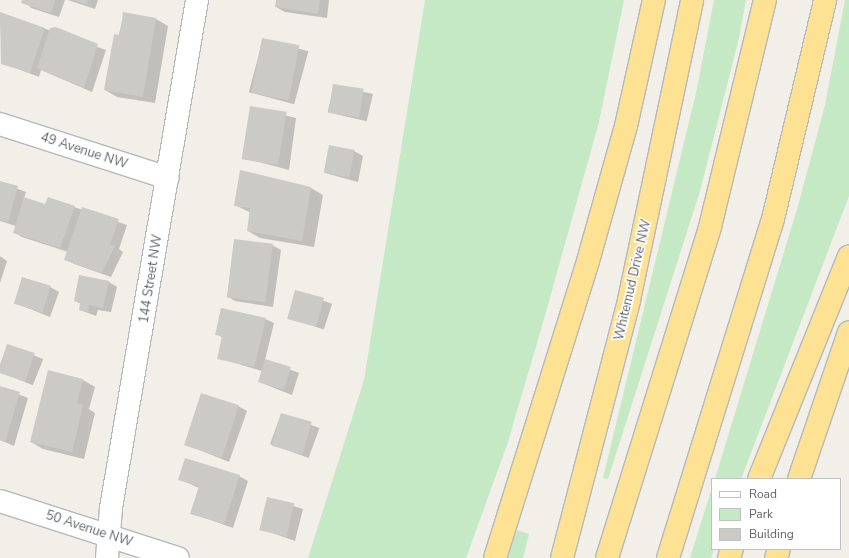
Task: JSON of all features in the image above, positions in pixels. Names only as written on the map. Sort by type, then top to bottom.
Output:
[{"type":"highway","points":[[495,558],[588,261],[626,126],[654,0]]},
{"type":"highway","name":"Whitemud Drive NW","points":[[562,558],[629,300],[692,0]]},
{"type":"highway","points":[[607,558],[710,227],[765,0]]},
{"type":"highway","points":[[668,558],[773,219],[825,0]]},
{"type":"highway","points":[[759,478],[849,256]]},
{"type":"highway","points":[[799,478],[849,332]]},
{"type":"street","name":"144 Street NW","points":[[108,558],[110,508],[168,178],[197,0]]},
{"type":"street","name":"49 Avenue NW","points":[[0,124],[168,178]]},
{"type":"street","name":"50 Avenue NW","points":[[0,501],[178,558]]},
{"type":"green space","points":[[425,0],[624,0],[599,122],[542,326],[507,445],[466,558],[308,558],[364,380]]},
{"type":"green space","points":[[714,0],[746,0],[739,38],[700,191],[608,479],[603,478],[696,93]]},
{"type":"green space","points":[[845,0],[849,0],[849,196],[741,478],[715,478],[798,206],[825,105]]},
{"type":"green space","points":[[711,491],[711,550],[714,550],[711,558],[690,558]]},
{"type":"green space","points":[[517,530],[529,534],[523,558],[506,558]]},
{"type":"building","points":[[22,0],[55,0],[51,13],[21,3]]},
{"type":"building","points":[[73,0],[88,0],[87,5]]},
{"type":"building","points":[[276,0],[320,0],[318,14],[275,7]]},
{"type":"building","points":[[0,12],[45,28],[30,73],[1,64]]},
{"type":"building","points":[[123,12],[156,18],[143,97],[104,90],[114,34],[120,35]]},
{"type":"building","points":[[56,27],[98,44],[84,88],[37,68],[50,28]]},
{"type":"building","points":[[262,38],[299,45],[289,100],[251,93]]},
{"type":"building","points":[[333,84],[364,89],[359,117],[328,113]]},
{"type":"building","points":[[250,106],[287,112],[278,165],[242,159]]},
{"type":"building","points":[[329,145],[355,150],[349,177],[324,172]]},
{"type":"building","points":[[240,170],[311,187],[302,241],[247,231],[250,208],[234,206]]},
{"type":"building","points":[[0,181],[18,186],[8,222],[0,220]]},
{"type":"building","points":[[24,197],[45,204],[48,197],[75,206],[60,248],[13,233]]},
{"type":"building","points":[[82,207],[119,219],[110,245],[115,246],[102,273],[64,260]]},
{"type":"building","points":[[234,239],[273,244],[266,302],[227,298]]},
{"type":"building","points":[[79,275],[109,281],[103,308],[89,305],[88,312],[79,310],[80,303],[74,301]]},
{"type":"building","points":[[22,277],[51,286],[43,313],[14,304]]},
{"type":"building","points":[[295,290],[324,298],[316,327],[287,319]]},
{"type":"building","points":[[221,308],[266,318],[254,367],[217,359],[222,336],[215,335]]},
{"type":"building","points":[[7,344],[35,353],[25,381],[0,373],[0,366]]},
{"type":"building","points":[[265,359],[291,367],[284,390],[258,382]]},
{"type":"building","points":[[48,370],[83,379],[77,403],[83,405],[72,452],[30,442]]},
{"type":"building","points":[[0,386],[20,392],[5,442],[0,440]]},
{"type":"building","points":[[201,393],[239,405],[222,458],[184,445]]},
{"type":"building","points":[[281,413],[312,422],[302,455],[272,446]]},
{"type":"building","points":[[185,458],[240,475],[224,524],[190,514],[199,486],[178,480]]},
{"type":"building","points":[[267,497],[294,503],[287,536],[259,530]]}]
